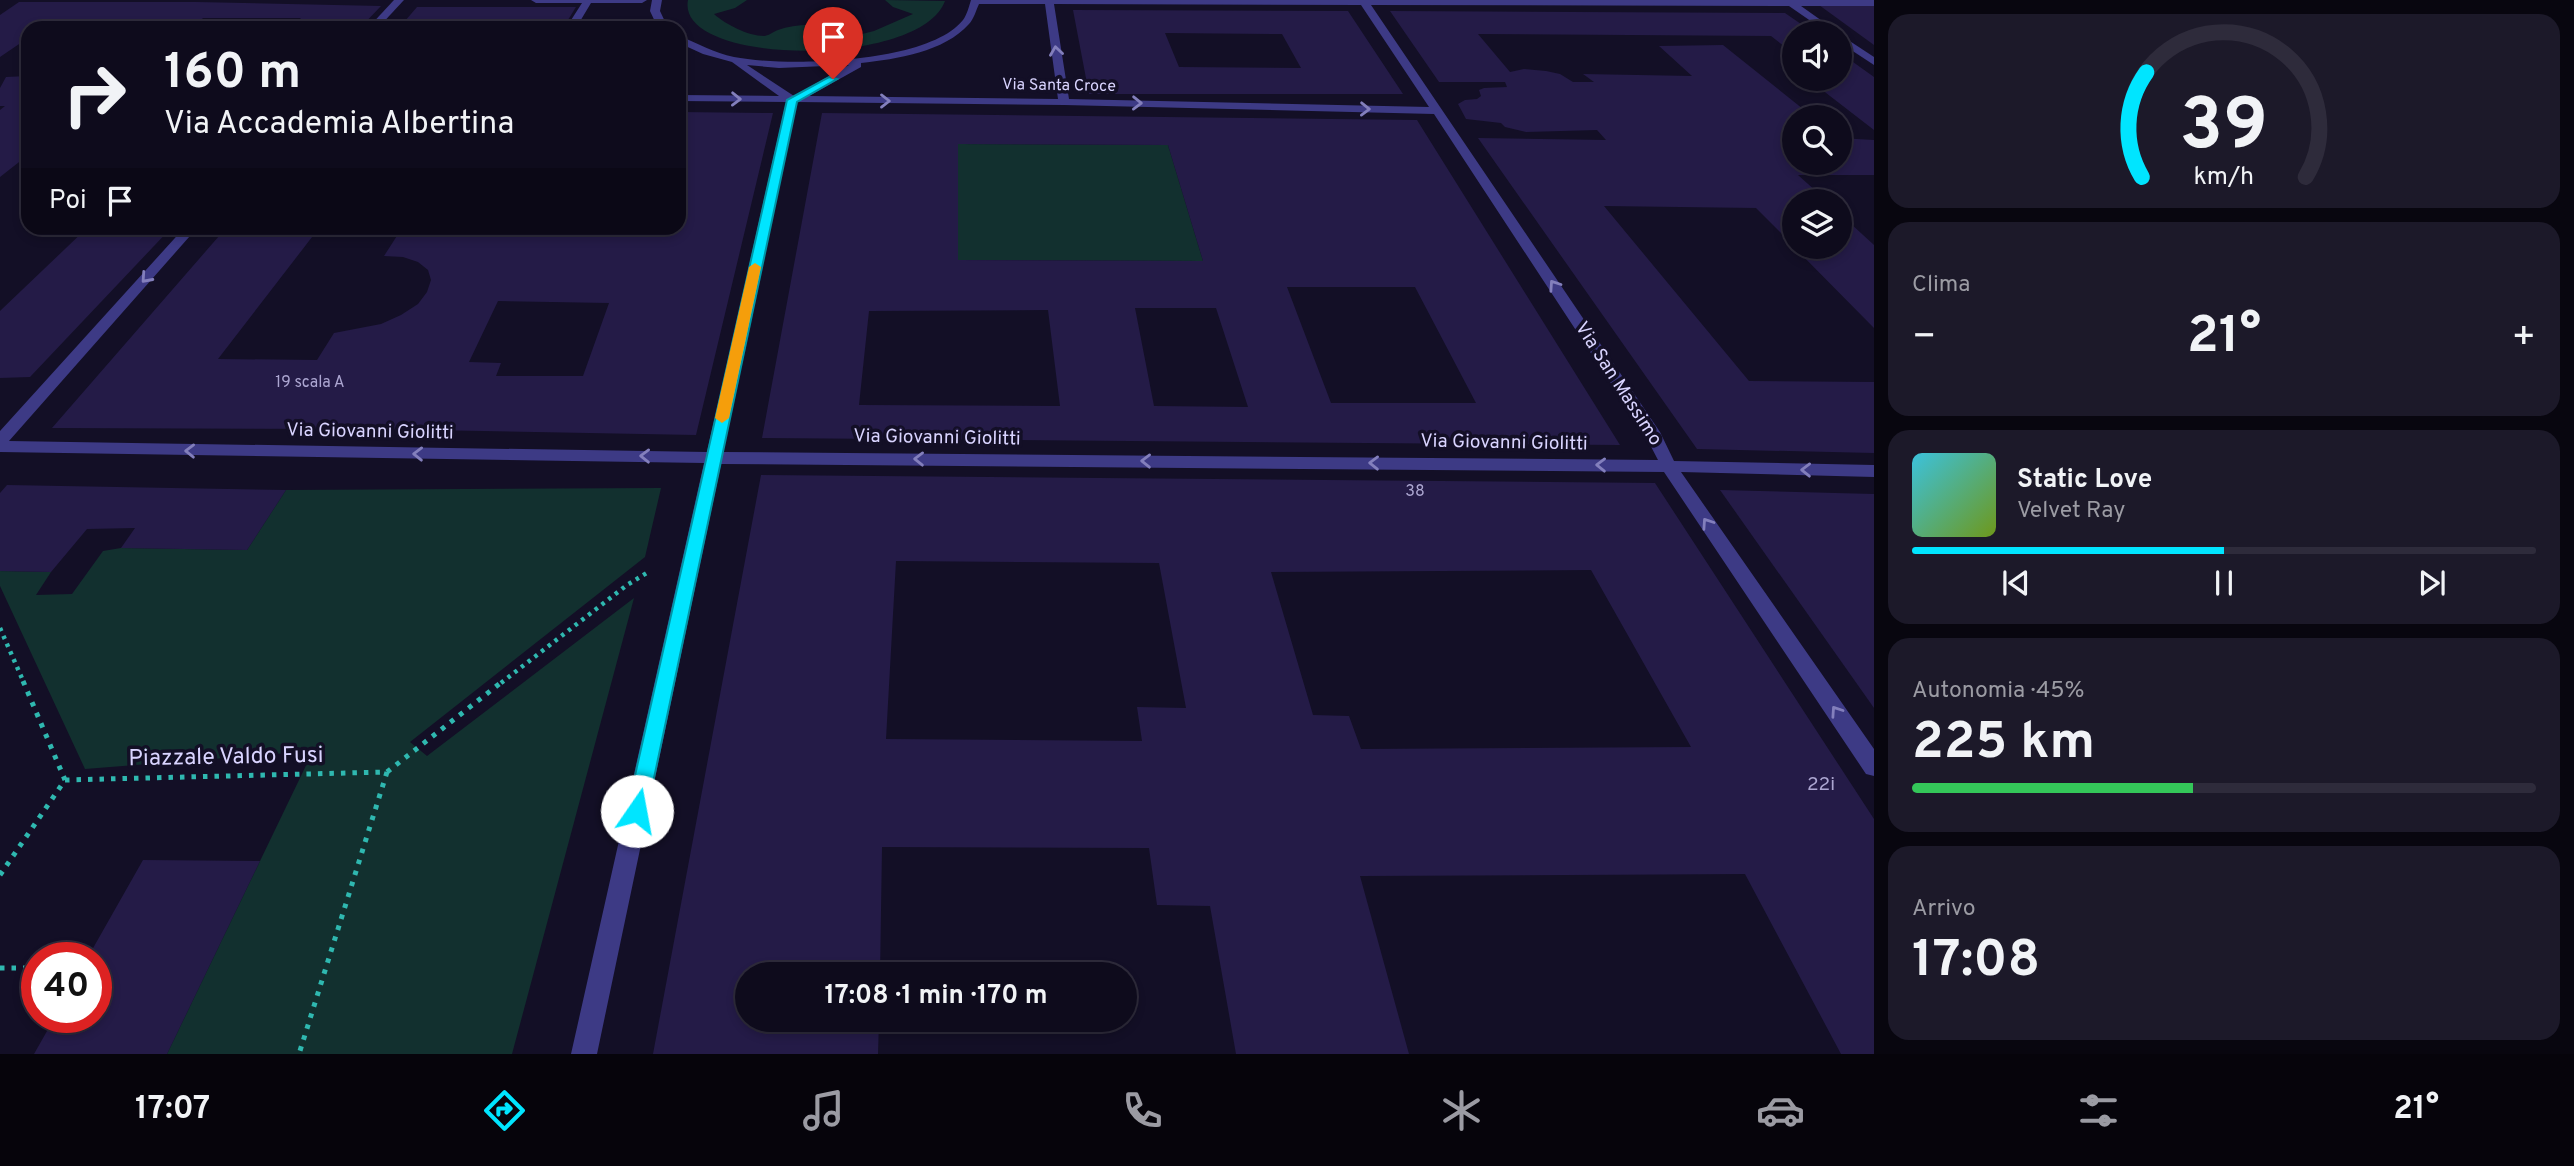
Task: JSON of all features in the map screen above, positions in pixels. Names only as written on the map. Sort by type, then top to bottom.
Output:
[{"type":"street","points":[[380,21],[399,0]]},
{"type":"street","points":[[536,0],[642,0]]},
{"type":"street","points":[[575,21],[588,0]]},
{"type":"street","points":[[657,0],[655,11],[660,21]]},
{"type":"street","points":[[686,43],[731,59],[794,66],[864,61],[910,51],[957,29],[972,13],[976,0],[1874,3]]},
{"type":"street","points":[[1049,1],[1064,102]]},
{"type":"street","name":"Via San Massimo","points":[[1363,1],[1654,436],[1669,467],[1874,767]]},
{"type":"street","points":[[1790,2],[1817,21]]},
{"type":"street","points":[[686,40],[743,52],[812,58],[899,48],[957,29]]},
{"type":"street","points":[[1852,46],[1874,62]]},
{"type":"street","points":[[731,59],[792,100]]},
{"type":"street","points":[[584,1054],[792,100],[864,61]]},
{"type":"street","name":"Via Santa Croce","points":[[686,98],[1064,102],[1438,111]]},
{"type":"street","points":[[0,444],[185,235]]},
{"type":"street","name":"Via Giovanni Giolitti","points":[[0,444],[713,458],[1874,471]]},
{"type":"path","points":[[299,1054],[387,772],[627,585],[650,571]]},
{"type":"path","points":[[0,628],[65,780],[0,875]]},
{"type":"path","name":"Piazzale Valdo Fusi","points":[[65,780],[387,772]]},
{"type":"path","points":[[0,968],[21,968]]},
{"type":"green space","points":[[688,0],[747,0],[735,8],[714,14],[751,34],[766,36],[786,28],[814,25],[832,29],[846,38],[874,31],[913,14],[893,7],[885,0],[945,1],[926,23],[892,39],[849,48],[802,51],[757,47],[719,38],[694,22]]},
{"type":"green space","points":[[958,144],[1168,145],[1203,261],[958,260]]},
{"type":"green space","points":[[661,488],[645,557],[410,742],[427,756],[634,598],[512,1054],[167,1054],[313,751],[85,769],[0,586],[0,571],[51,572],[36,595],[72,594],[103,551],[121,548],[247,550],[286,490]]},
{"type":"building","points":[[19,2],[381,6],[367,21],[203,18],[200,21],[21,21],[21,43],[0,57],[0,15]]},
{"type":"building","points":[[1819,5],[1874,6],[1874,45],[1852,29],[1852,21],[1841,21]]},
{"type":"building","points":[[417,7],[576,7],[567,21],[405,21]]},
{"type":"building","points":[[1073,10],[1348,11],[1403,94],[1089,94]],"holes":[[[1165,33],[1282,34],[1301,68],[1179,67]]]},
{"type":"building","points":[[1390,11],[1785,13],[1797,21],[1782,21],[1782,45],[1771,36],[1478,34],[1510,72],[1524,69],[1546,71],[1560,74],[1573,82],[1594,82],[1583,74],[1692,76],[1659,46],[1723,45],[1798,105],[1782,105],[1782,175],[1798,175],[1814,189],[1782,189],[1782,234],[1756,208],[1604,206],[1749,381],[1874,382],[1874,453],[1697,449],[1478,138],[1606,140],[1597,130],[1526,132],[1505,127],[1501,123],[1466,119],[1458,104],[1477,99],[1481,96],[1479,90],[1484,88],[1507,87],[1505,82],[1439,82]]},
{"type":"building","points":[[1852,61],[1874,77],[1874,130],[1852,113],[1852,105],[1842,105],[1824,91],[1852,91]]},
{"type":"building","points":[[21,76],[21,160],[0,177],[0,110],[5,106],[0,106],[0,88],[6,77]]},
{"type":"building","points":[[686,112],[773,113],[696,435],[374,429],[52,428],[220,235],[314,235],[218,359],[317,360],[334,333],[381,324],[418,304],[427,292],[431,280],[428,270],[418,262],[403,257],[384,256],[398,235],[686,235]],"holes":[[[498,301],[609,303],[583,376],[496,376],[501,363],[469,362]]]},
{"type":"building","points":[[822,113],[1417,120],[1620,445],[762,438]],"holes":[[[958,144],[1168,145],[1203,261],[958,260]],[[1287,287],[1415,287],[1476,403],[1331,403]],[[1135,308],[1216,308],[1248,407],[1154,406]],[[1048,310],[1060,406],[859,405],[869,311]]]},
{"type":"building","points":[[1852,139],[1874,140],[1874,175],[1852,175]]},
{"type":"building","points":[[1852,225],[1874,245],[1874,328],[1806,259],[1852,259]]},
{"type":"building","points":[[80,235],[164,235],[30,377],[0,378],[0,311]]},
{"type":"building","points":[[761,475],[1655,483],[1874,819],[1874,1054],[1841,1054],[1745,874],[1360,876],[1409,1054],[1236,1054],[1210,906],[1157,905],[1149,848],[882,847],[880,962],[735,962],[735,1032],[879,1032],[878,1054],[653,1054]],"holes":[[[896,561],[1159,563],[1186,708],[1137,707],[1142,741],[886,739]],[[1591,570],[1691,747],[1361,749],[1349,716],[1313,715],[1271,572]]]},
{"type":"building","points":[[7,485],[286,490],[247,550],[121,548],[135,528],[87,529],[51,572],[0,571],[0,493]]},
{"type":"building","points":[[1720,490],[1874,494],[1874,708]]},
{"type":"building","points":[[143,860],[260,861],[167,1054],[34,1054],[46,1033],[112,1033],[112,942],[97,942]]},
{"type":"slow traffic","points":[[722,418],[755,267]]},
{"type":"route","points":[[637,811],[792,100],[833,79]]}]
